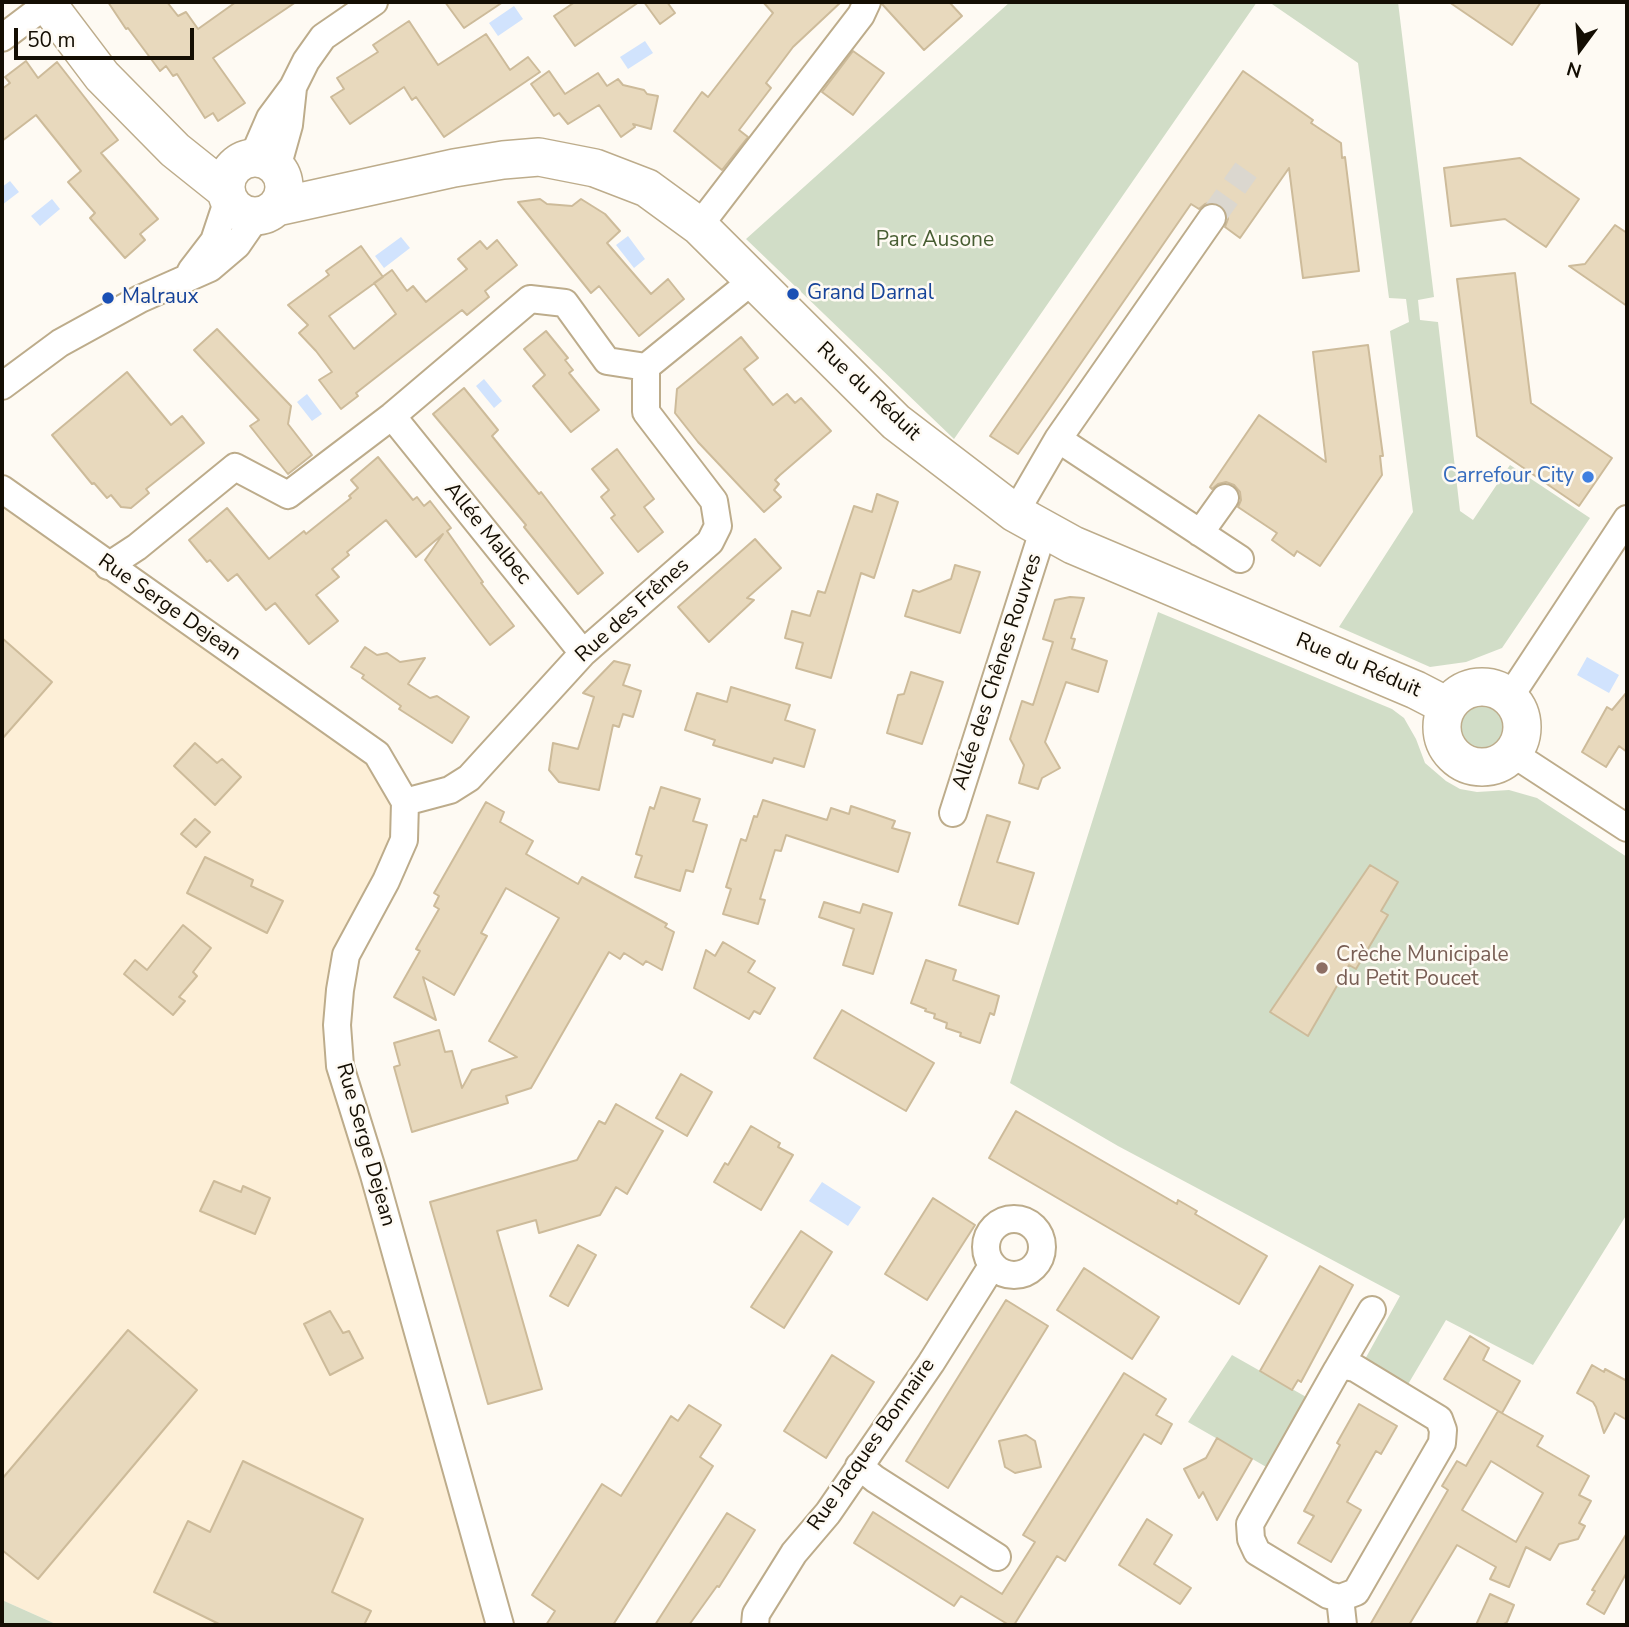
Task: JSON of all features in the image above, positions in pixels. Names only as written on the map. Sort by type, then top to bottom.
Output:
[{"type":"street","points":[[2,386],[61,343],[139,299],[211,268],[242,239],[254,185],[289,125],[293,87],[306,61],[323,37],[374,2]]},
{"type":"street","points":[[699,226],[861,15],[867,2]]},
{"type":"street","points":[[2,38],[47,3],[102,76],[192,166],[254,185]]},
{"type":"street","name":"Rue du Réduit","points":[[254,185],[375,187],[503,160],[539,158],[595,168],[647,188],[699,226],[896,422],[1029,522],[1416,690],[1447,706]]},
{"type":"street","name":"Allée des Chênes Rouvres","points":[[953,813],[1029,522],[1058,439],[1212,218]]},
{"type":"street","points":[[108,566],[137,547],[235,467],[288,495],[391,416],[530,299],[565,303],[607,361],[646,367],[752,281]]},
{"type":"street","name":"Rue des Frênes","points":[[405,802],[450,790],[469,778],[583,653],[710,542],[718,526],[714,501],[646,412],[646,367]]},
{"type":"street","name":"Allée Malbec","points":[[391,416],[583,653]]},
{"type":"street","points":[[1058,439],[1240,559]]},
{"type":"street","name":"Rue Serge Dejean","points":[[2,489],[377,754],[405,802],[404,840],[386,881],[346,955],[337,1025],[340,1066],[500,1625]]},
{"type":"street","points":[[1200,533],[1225,498]]},
{"type":"street","points":[[1509,698],[1627,519]]},
{"type":"street","points":[[1476,687],[1488,687],[1509,698],[1517,707],[1522,731],[1512,753],[1491,766],[1479,767],[1457,759],[1443,740],[1441,728],[1447,706],[1455,697],[1476,687]]},
{"type":"street","points":[[1512,753],[1627,828]]},
{"type":"street","name":"Rue Jacques Bonnaire","points":[[755,1625],[756,1614],[794,1553],[828,1513],[931,1363],[992,1266]]},
{"type":"street","points":[[1337,1370],[1345,1366],[1355,1368],[1439,1419],[1443,1430],[1442,1443],[1356,1592],[1340,1598],[1328,1595],[1257,1552],[1251,1539],[1250,1524],[1337,1370],[1372,1310]]},
{"type":"street","points":[[859,1466],[874,1479],[997,1557]]},
{"type":"street","points":[[1340,1598],[1343,1625]]},
{"type":"shaded area","points":[[2,489],[377,754],[405,802],[346,955],[337,1025],[500,1625],[58,1625],[2,1600]]},
{"type":"green space","name":"Parc Ausone","points":[[1010,2],[1257,2],[954,439],[746,239]]},
{"type":"green space","points":[[1269,2],[1398,2],[1434,297],[1418,300],[1420,320],[1438,322],[1460,511],[1473,520],[1510,465],[1590,518],[1502,648],[1466,662],[1430,667],[1339,627],[1413,512],[1390,331],[1409,322],[1406,299],[1389,298],[1358,63]]},
{"type":"green space","points":[[1158,612],[1392,709],[1404,718],[1425,763],[1446,781],[1460,789],[1477,792],[1509,790],[1537,798],[1627,857],[1627,1214],[1533,1365],[1446,1320],[1407,1386],[1364,1361],[1400,1296],[1118,1146],[1010,1083]]},
{"type":"green space","points":[[1481,703],[1498,710],[1505,727],[1498,744],[1481,751],[1464,744],[1457,727],[1464,710]]},
{"type":"green space","points":[[1232,1355],[1308,1398],[1268,1468],[1188,1422]]},
{"type":"green space","points":[[2,1600],[58,1625],[2,1625]]},
{"type":"water","points":[[514,6],[523,19],[498,36],[489,23]]},
{"type":"water","points":[[645,41],[653,53],[628,69],[620,57]]},
{"type":"water","points":[[10,181],[19,192],[2,205],[2,187]]},
{"type":"water","points":[[52,199],[60,209],[40,226],[31,216]]},
{"type":"water","points":[[628,236],[645,259],[634,268],[616,245]]},
{"type":"water","points":[[401,237],[410,248],[384,268],[375,256]]},
{"type":"water","points":[[484,379],[502,401],[494,408],[476,386]]},
{"type":"water","points":[[307,394],[322,414],[312,421],[297,402]]},
{"type":"water","points":[[1587,657],[1619,675],[1609,693],[1577,675]]},
{"type":"water","points":[[822,1182],[861,1207],[848,1226],[809,1201]]},
{"type":"building","points":[[108,2],[167,2],[178,16],[186,12],[198,29],[236,2],[296,2],[213,58],[245,103],[218,121],[213,113],[205,118],[177,74],[173,76],[166,66],[160,71]]},
{"type":"building","points":[[445,2],[503,2],[464,28]]},
{"type":"building","points":[[575,2],[639,2],[575,46],[554,16]]},
{"type":"building","points":[[644,2],[667,2],[675,13],[660,24]]},
{"type":"building","points":[[763,2],[841,2],[793,47],[766,83],[771,88],[739,130],[748,137],[722,170],[674,131],[702,92],[708,97],[773,13]]},
{"type":"building","points":[[883,2],[949,2],[962,16],[924,50]]},
{"type":"building","points":[[1449,2],[1541,2],[1512,45]]},
{"type":"building","points":[[409,21],[438,65],[486,34],[510,70],[528,57],[540,72],[444,137],[416,97],[412,100],[404,87],[350,124],[331,97],[344,89],[337,78],[378,52],[373,45]]},
{"type":"building","points":[[853,51],[884,73],[853,115],[822,92]]},
{"type":"building","points":[[26,61],[38,78],[57,62],[118,140],[101,153],[158,219],[140,234],[145,240],[125,258],[90,218],[95,213],[68,182],[81,171],[36,115],[2,141],[2,89],[10,83],[5,77]]},
{"type":"building","points":[[549,71],[565,94],[598,73],[607,86],[618,79],[623,85],[658,96],[651,129],[633,124],[635,127],[621,137],[599,105],[568,124],[559,113],[554,116],[531,84]]},
{"type":"building","points":[[1243,71],[1341,143],[1359,271],[1303,278],[1289,168],[1240,238],[1225,227],[1228,219],[1222,206],[1213,202],[1199,209],[1191,204],[1018,454],[990,436]]},
{"type":"building","points":[[1520,158],[1579,199],[1546,247],[1505,219],[1451,226],[1444,168]]},
{"type":"building","points":[[540,199],[547,204],[572,206],[581,199],[605,214],[620,231],[607,243],[651,294],[668,279],[684,299],[639,336],[599,286],[591,293],[518,202]]},
{"type":"building","points":[[1615,225],[1627,233],[1627,306],[1569,266],[1585,264]]},
{"type":"building","points":[[497,240],[517,265],[485,291],[489,297],[467,315],[462,310],[356,393],[358,396],[341,409],[319,380],[332,372],[299,333],[308,325],[288,305],[329,275],[326,271],[361,246],[383,277],[392,270],[407,291],[413,286],[426,302],[467,269],[458,259],[480,241],[487,249]],"holes":[[[374,283],[396,314],[354,349],[329,316]]]},
{"type":"building","points":[[1515,273],[1531,403],[1612,458],[1579,506],[1477,436],[1457,279]]},
{"type":"building","points":[[217,329],[291,406],[288,424],[312,455],[288,474],[250,426],[259,420],[194,350]]},
{"type":"building","points":[[546,331],[568,358],[565,360],[573,370],[569,373],[599,410],[571,432],[533,386],[545,375],[524,349]]},
{"type":"building","points":[[741,337],[758,358],[744,369],[773,405],[787,394],[795,403],[801,398],[831,431],[775,480],[779,484],[774,490],[781,497],[764,512],[698,442],[675,413],[677,389]]},
{"type":"building","points":[[1368,345],[1383,456],[1380,456],[1382,475],[1320,566],[1297,551],[1294,556],[1272,540],[1277,533],[1238,507],[1240,492],[1234,485],[1226,482],[1212,489],[1210,487],[1259,415],[1326,462],[1313,352]]},
{"type":"building","points":[[127,372],[171,425],[182,416],[204,443],[146,489],[149,493],[131,508],[121,507],[111,495],[107,498],[52,435]]},
{"type":"building","points":[[464,388],[498,430],[492,436],[539,494],[541,492],[603,573],[578,594],[524,527],[526,525],[433,414]]},
{"type":"building","points":[[617,449],[654,499],[644,507],[663,532],[638,552],[611,518],[615,515],[601,497],[609,490],[592,469]]},
{"type":"building","points":[[378,457],[413,500],[417,497],[424,506],[430,501],[451,528],[447,531],[483,582],[481,583],[514,626],[490,645],[425,560],[443,534],[416,557],[386,520],[347,552],[349,555],[332,569],[339,577],[316,595],[338,621],[309,644],[275,603],[266,610],[237,574],[228,581],[210,560],[207,562],[189,540],[227,508],[269,559],[351,498],[349,496],[358,488],[351,480]]},
{"type":"building","points":[[877,494],[898,502],[874,578],[861,573],[831,678],[796,668],[803,643],[785,638],[792,611],[810,616],[818,591],[825,593],[854,506],[872,512]]},
{"type":"building","points":[[755,539],[781,568],[747,598],[754,600],[709,642],[678,607]]},
{"type":"building","points":[[955,565],[980,572],[960,633],[905,616],[913,590],[919,592],[951,579]]},
{"type":"building","points":[[1084,598],[1071,638],[1075,639],[1072,649],[1107,661],[1098,692],[1066,682],[1045,742],[1060,768],[1042,778],[1038,789],[1019,783],[1024,765],[1010,739],[1022,701],[1033,705],[1053,642],[1043,639],[1055,600]]},
{"type":"building","points":[[2,638],[52,682],[2,739]]},
{"type":"building","points":[[365,647],[377,655],[387,653],[400,662],[425,658],[408,684],[430,698],[437,696],[469,717],[452,743],[399,709],[401,706],[351,667]]},
{"type":"building","points":[[614,661],[630,665],[623,685],[641,691],[633,717],[623,714],[619,727],[613,725],[599,790],[559,782],[549,770],[553,743],[578,749],[594,697],[583,693]]},
{"type":"building","points":[[911,672],[943,682],[922,744],[887,733],[898,695],[904,694]]},
{"type":"building","points":[[731,687],[790,705],[785,720],[815,730],[804,767],[774,758],[772,763],[713,745],[715,740],[685,730],[697,693],[727,702]]},
{"type":"building","points":[[1627,692],[1627,752],[1619,746],[1606,767],[1582,752],[1607,707],[1612,710]]},
{"type":"building","points":[[195,743],[217,763],[222,759],[241,777],[215,805],[174,766]]},
{"type":"building","points":[[661,787],[700,799],[693,821],[707,825],[693,872],[686,870],[680,891],[635,877],[642,856],[636,854],[650,807],[654,809]]},
{"type":"building","points":[[763,800],[827,820],[831,808],[849,814],[851,806],[895,821],[892,828],[910,833],[898,872],[786,835],[781,851],[775,850],[760,899],[765,900],[758,924],[723,914],[731,889],[726,887],[741,839],[746,841],[754,816],[757,817]]},
{"type":"building","points":[[486,802],[504,812],[500,822],[533,841],[526,854],[578,884],[582,877],[667,924],[665,927],[674,932],[662,970],[646,961],[643,965],[624,953],[620,959],[609,952],[531,1088],[506,1096],[508,1103],[412,1132],[394,1067],[400,1065],[394,1043],[439,1030],[445,1052],[452,1051],[462,1088],[472,1070],[517,1057],[489,1041],[559,918],[506,888],[481,933],[487,936],[454,995],[423,977],[436,1020],[394,997],[420,951],[416,949],[439,909],[434,906],[439,896],[434,893]]},
{"type":"building","points":[[987,815],[1010,822],[997,862],[1034,873],[1018,924],[959,905]]},
{"type":"building","points":[[195,819],[210,832],[196,847],[181,834]]},
{"type":"building","points":[[205,857],[253,880],[251,886],[283,901],[267,933],[187,893]]},
{"type":"building","points":[[1370,865],[1398,882],[1381,911],[1388,915],[1356,969],[1349,965],[1308,1036],[1270,1012]]},
{"type":"building","points":[[824,902],[860,913],[863,904],[892,913],[873,974],[843,965],[854,929],[819,917]]},
{"type":"building","points":[[183,925],[211,948],[193,972],[197,976],[179,997],[185,1001],[173,1015],[124,974],[135,960],[147,970]]},
{"type":"building","points":[[723,942],[755,961],[748,972],[775,988],[760,1014],[754,1011],[749,1019],[694,988],[706,950],[715,956]]},
{"type":"building","points":[[926,960],[956,970],[953,980],[999,996],[994,1015],[990,1013],[980,1043],[946,1028],[947,1023],[934,1018],[935,1014],[911,1003]]},
{"type":"building","points":[[842,1010],[934,1063],[906,1111],[814,1058]]},
{"type":"building","points":[[681,1074],[712,1092],[687,1136],[656,1118]]},
{"type":"building","points":[[616,1104],[663,1131],[627,1194],[616,1187],[600,1215],[539,1233],[536,1220],[497,1231],[542,1389],[488,1404],[430,1202],[577,1160],[599,1121],[605,1124]]},
{"type":"building","points":[[1016,1111],[1177,1204],[1178,1200],[1197,1211],[1195,1214],[1267,1256],[1239,1304],[989,1158]]},
{"type":"building","points":[[751,1126],[780,1143],[778,1147],[793,1155],[761,1210],[714,1182],[725,1163],[728,1165]]},
{"type":"building","points":[[214,1181],[241,1192],[243,1186],[270,1198],[255,1234],[200,1211]]},
{"type":"building","points":[[933,1198],[975,1225],[927,1300],[885,1274]]},
{"type":"building","points":[[801,1231],[832,1252],[784,1328],[751,1307]]},
{"type":"building","points":[[578,1245],[596,1255],[568,1306],[550,1296]]},
{"type":"building","points":[[1320,1266],[1353,1285],[1301,1382],[1298,1380],[1292,1390],[1260,1371]]},
{"type":"building","points":[[1084,1268],[1159,1317],[1132,1359],[1057,1310]]},
{"type":"building","points":[[1006,1300],[1048,1326],[948,1488],[906,1461]]},
{"type":"building","points":[[330,1311],[343,1333],[349,1331],[363,1358],[330,1375],[304,1324]]},
{"type":"building","points":[[128,1330],[197,1390],[38,1579],[2,1550],[2,1479]]},
{"type":"building","points":[[1470,1336],[1489,1348],[1483,1360],[1520,1381],[1502,1413],[1444,1379]]},
{"type":"building","points":[[832,1355],[874,1382],[826,1458],[784,1431]]},
{"type":"building","points":[[1592,1365],[1627,1381],[1627,1420],[1615,1413],[1604,1433],[1593,1402],[1577,1393]]},
{"type":"building","points":[[1124,1373],[1166,1399],[1156,1415],[1172,1424],[1161,1444],[1144,1434],[1065,1561],[1057,1556],[1014,1625],[1009,1625],[961,1596],[954,1606],[854,1543],[873,1512],[1002,1594],[1035,1542],[1023,1535]]},
{"type":"building","points":[[1359,1404],[1397,1426],[1381,1454],[1376,1451],[1347,1502],[1361,1510],[1331,1562],[1298,1543],[1314,1516],[1304,1511]]},
{"type":"building","points":[[689,1405],[721,1425],[700,1457],[713,1466],[613,1625],[546,1625],[555,1611],[532,1595],[602,1484],[621,1496],[671,1416],[678,1421]]},
{"type":"building","points":[[1498,1411],[1543,1436],[1537,1446],[1589,1476],[1579,1495],[1591,1501],[1579,1523],[1585,1526],[1578,1539],[1559,1544],[1550,1560],[1526,1547],[1509,1587],[1490,1579],[1496,1567],[1457,1545],[1409,1625],[1370,1625],[1448,1490],[1442,1486],[1457,1461],[1466,1466]],"holes":[[[1491,1461],[1543,1493],[1516,1542],[1462,1510]]]},
{"type":"building","points":[[1026,1435],[1035,1441],[1041,1467],[1015,1473],[1005,1467],[999,1441]]},
{"type":"building","points":[[1217,1438],[1252,1459],[1217,1520],[1203,1492],[1199,1498],[1184,1469],[1206,1458]]},
{"type":"building","points":[[243,1461],[363,1519],[332,1592],[371,1611],[364,1625],[221,1625],[154,1592],[188,1521],[210,1532]]},
{"type":"building","points":[[727,1513],[755,1530],[719,1587],[717,1586],[689,1625],[655,1625]]},
{"type":"building","points":[[1147,1519],[1172,1535],[1154,1564],[1191,1588],[1180,1604],[1119,1565]]},
{"type":"building","points":[[1627,1533],[1627,1572],[1604,1614],[1587,1604],[1595,1591],[1592,1590]]},
{"type":"building","points":[[1490,1594],[1514,1605],[1507,1622],[1502,1625],[1476,1625]]},
{"type":"tunnel","points":[[1212,218],[1246,170]]},
{"type":"place","name":"Grand Darnal","points":[[793,294]]},
{"type":"place","name":"Malraux","points":[[108,298]]},
{"type":"place","name":"Carrefour City","points":[[1588,477]]},
{"type":"place","name":"Crèche Municipale du Petit Poucet","points":[[1322,968]]}]
